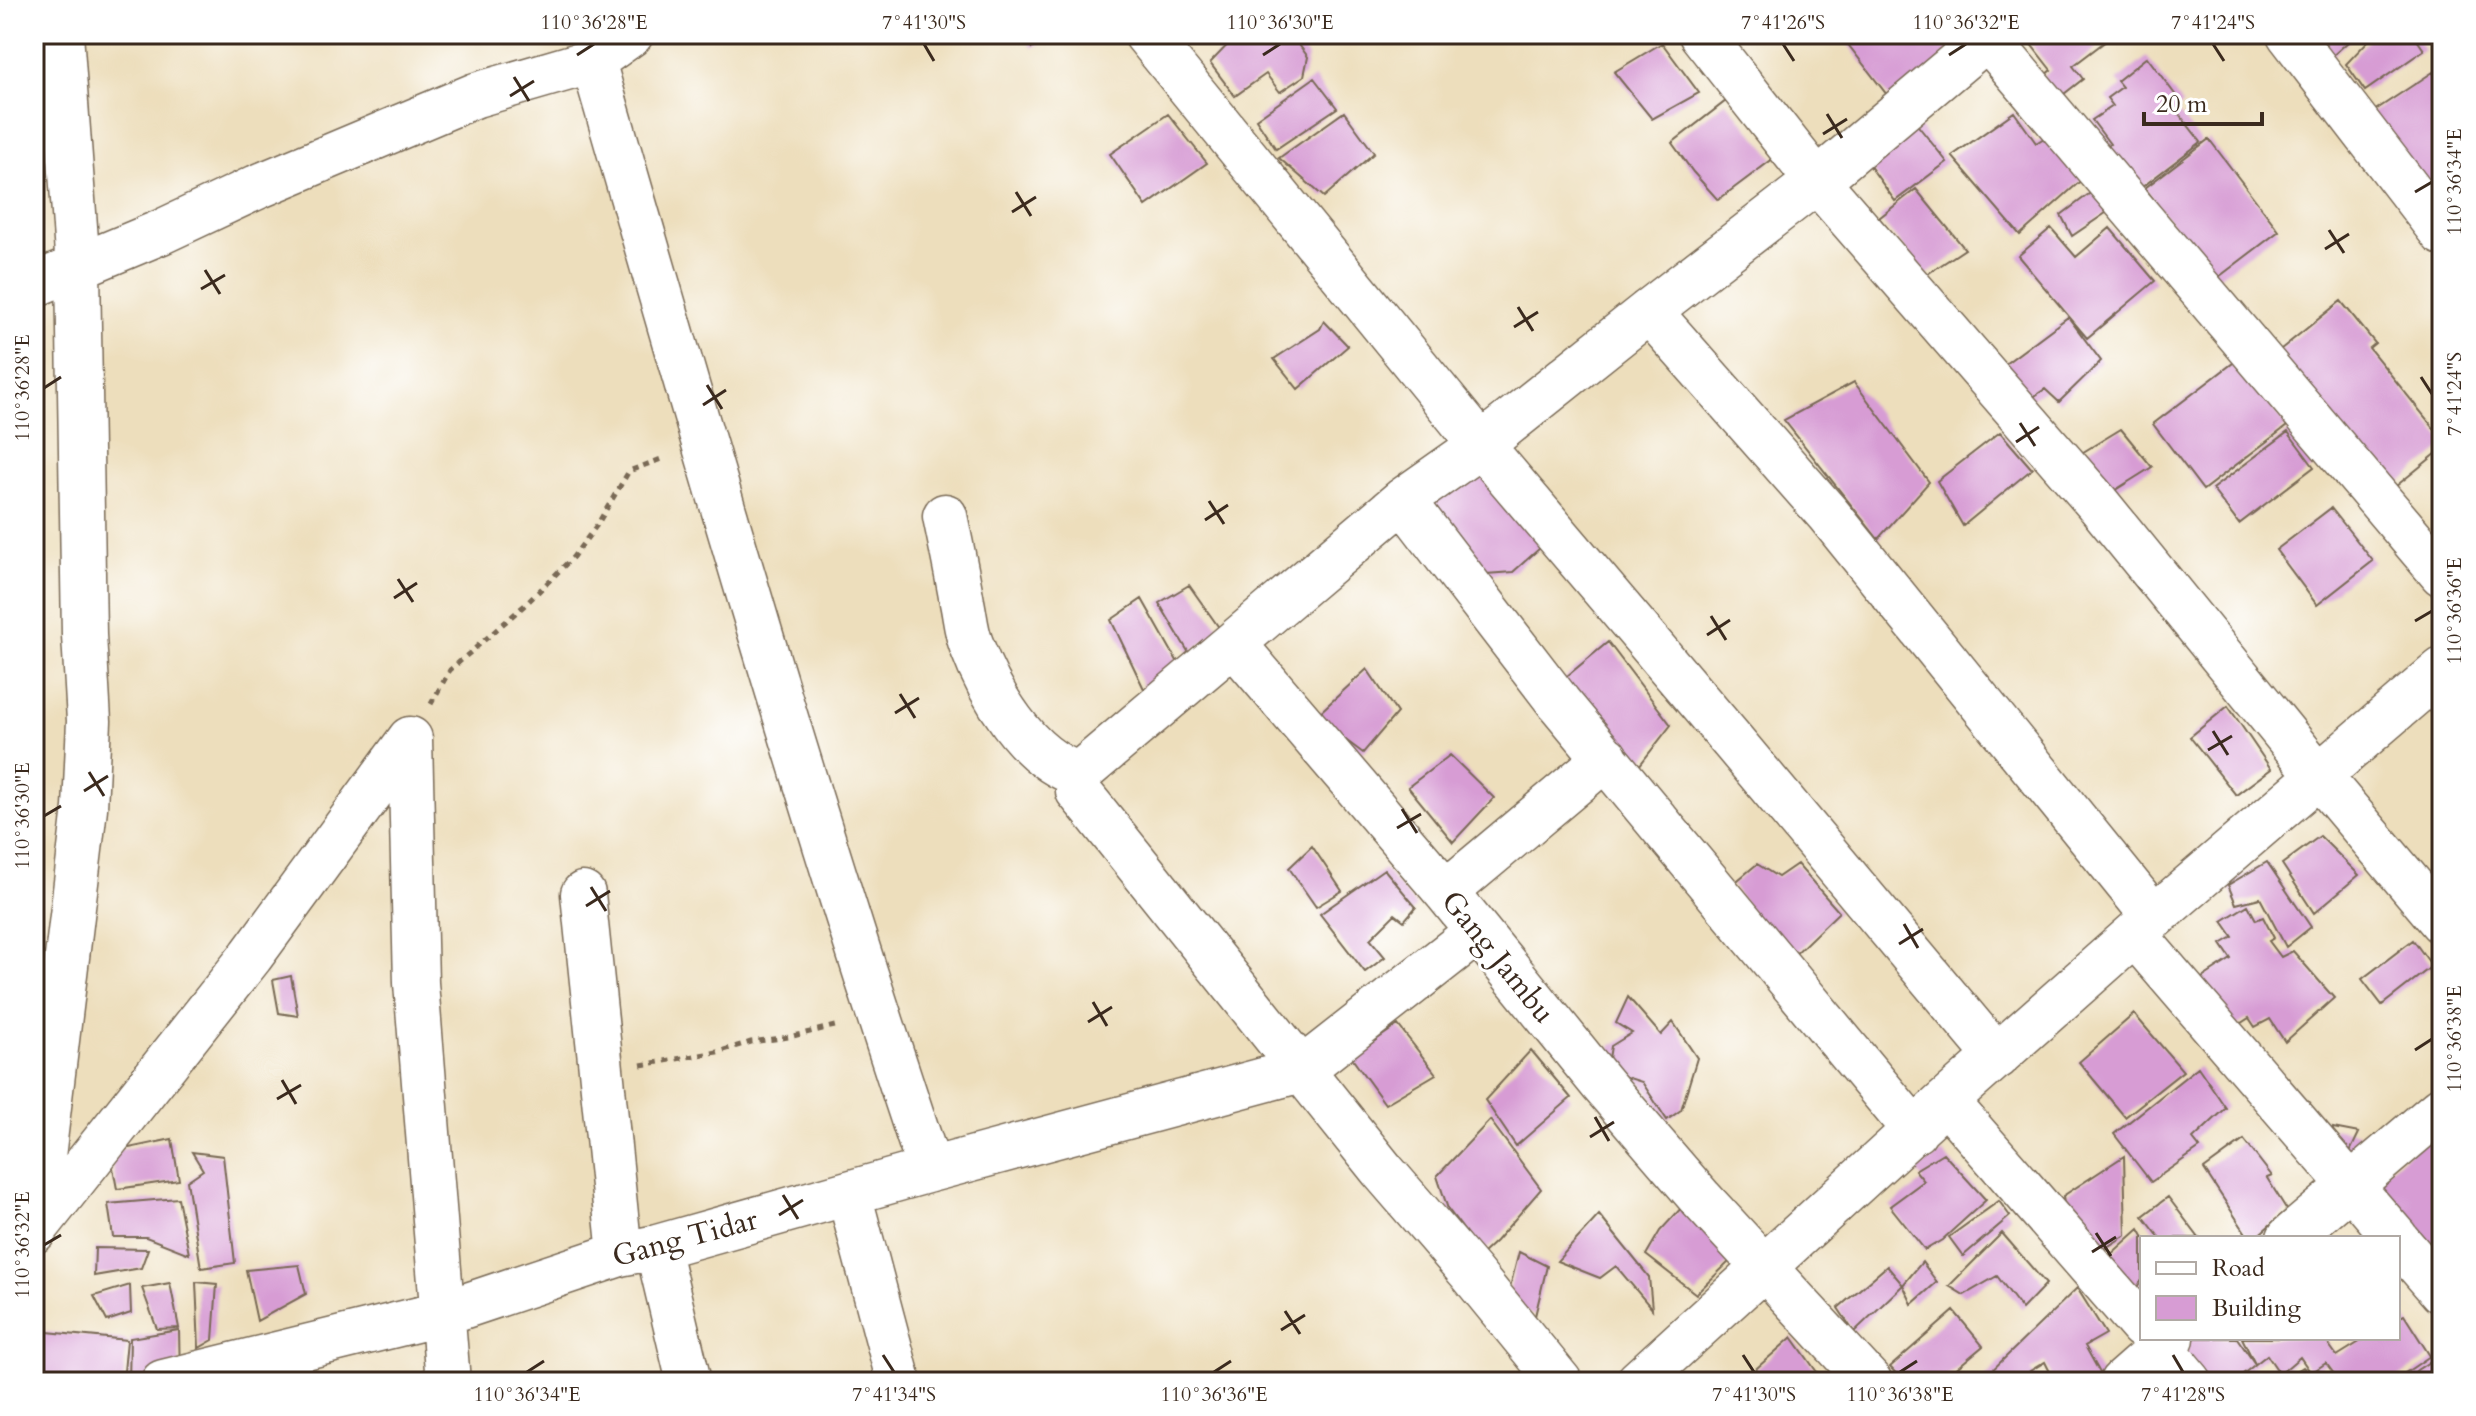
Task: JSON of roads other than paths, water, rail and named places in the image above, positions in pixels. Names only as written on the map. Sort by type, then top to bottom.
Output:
[{"type":"street","points":[[34,1230],[85,808],[89,721],[84,635],[78,268],[61,34]]},
{"type":"street","points":[[34,285],[476,95],[593,61],[631,34]]},
{"type":"street","points":[[1146,34],[1481,445],[1997,1057]]},
{"type":"street","points":[[1701,34],[1817,181],[2098,504],[2442,922]]},
{"type":"street","points":[[2289,34],[2427,185],[2442,233]]},
{"type":"street","points":[[1560,1382],[1301,1070],[1078,791],[1079,774],[1403,500],[1481,445],[1817,181],[1988,36],[2442,574]]},
{"type":"street","points":[[593,61],[704,445],[879,1018],[930,1170]]},
{"type":"street","points":[[1649,311],[1828,514],[2145,926],[2350,1186],[2394,1236]]},
{"type":"street","points":[[1403,500],[1559,703],[1606,758],[1930,1116],[2140,1320]]},
{"type":"street","points":[[945,516],[970,643],[983,670],[1008,717],[1028,740],[1062,769],[1079,774]]},
{"type":"street","name":"Gang Jambu","points":[[1234,644],[1446,892],[1681,1176],[1870,1382]]},
{"type":"street","points":[[1638,1382],[1930,1116],[2442,670]]},
{"type":"street","points":[[34,1230],[251,956],[410,739],[416,983],[448,1382]]},
{"type":"street","points":[[1446,892],[1606,758]]},
{"type":"street","points":[[583,894],[601,1072],[639,1251],[689,1382]]},
{"type":"street","points":[[1301,1070],[1477,932]]},
{"type":"street","name":"Gang Tidar","points":[[163,1382],[444,1313],[639,1251],[1301,1070]]},
{"type":"street","points":[[2291,1236],[2442,1108]]},
{"type":"street","points":[[849,1194],[899,1382]]},
{"type":"street","points":[[2400,1243],[2442,1292]]},
{"type":"street","points":[[2122,1382],[2155,1340]]},
{"type":"street","points":[[2159,1340],[2190,1382]]}]
